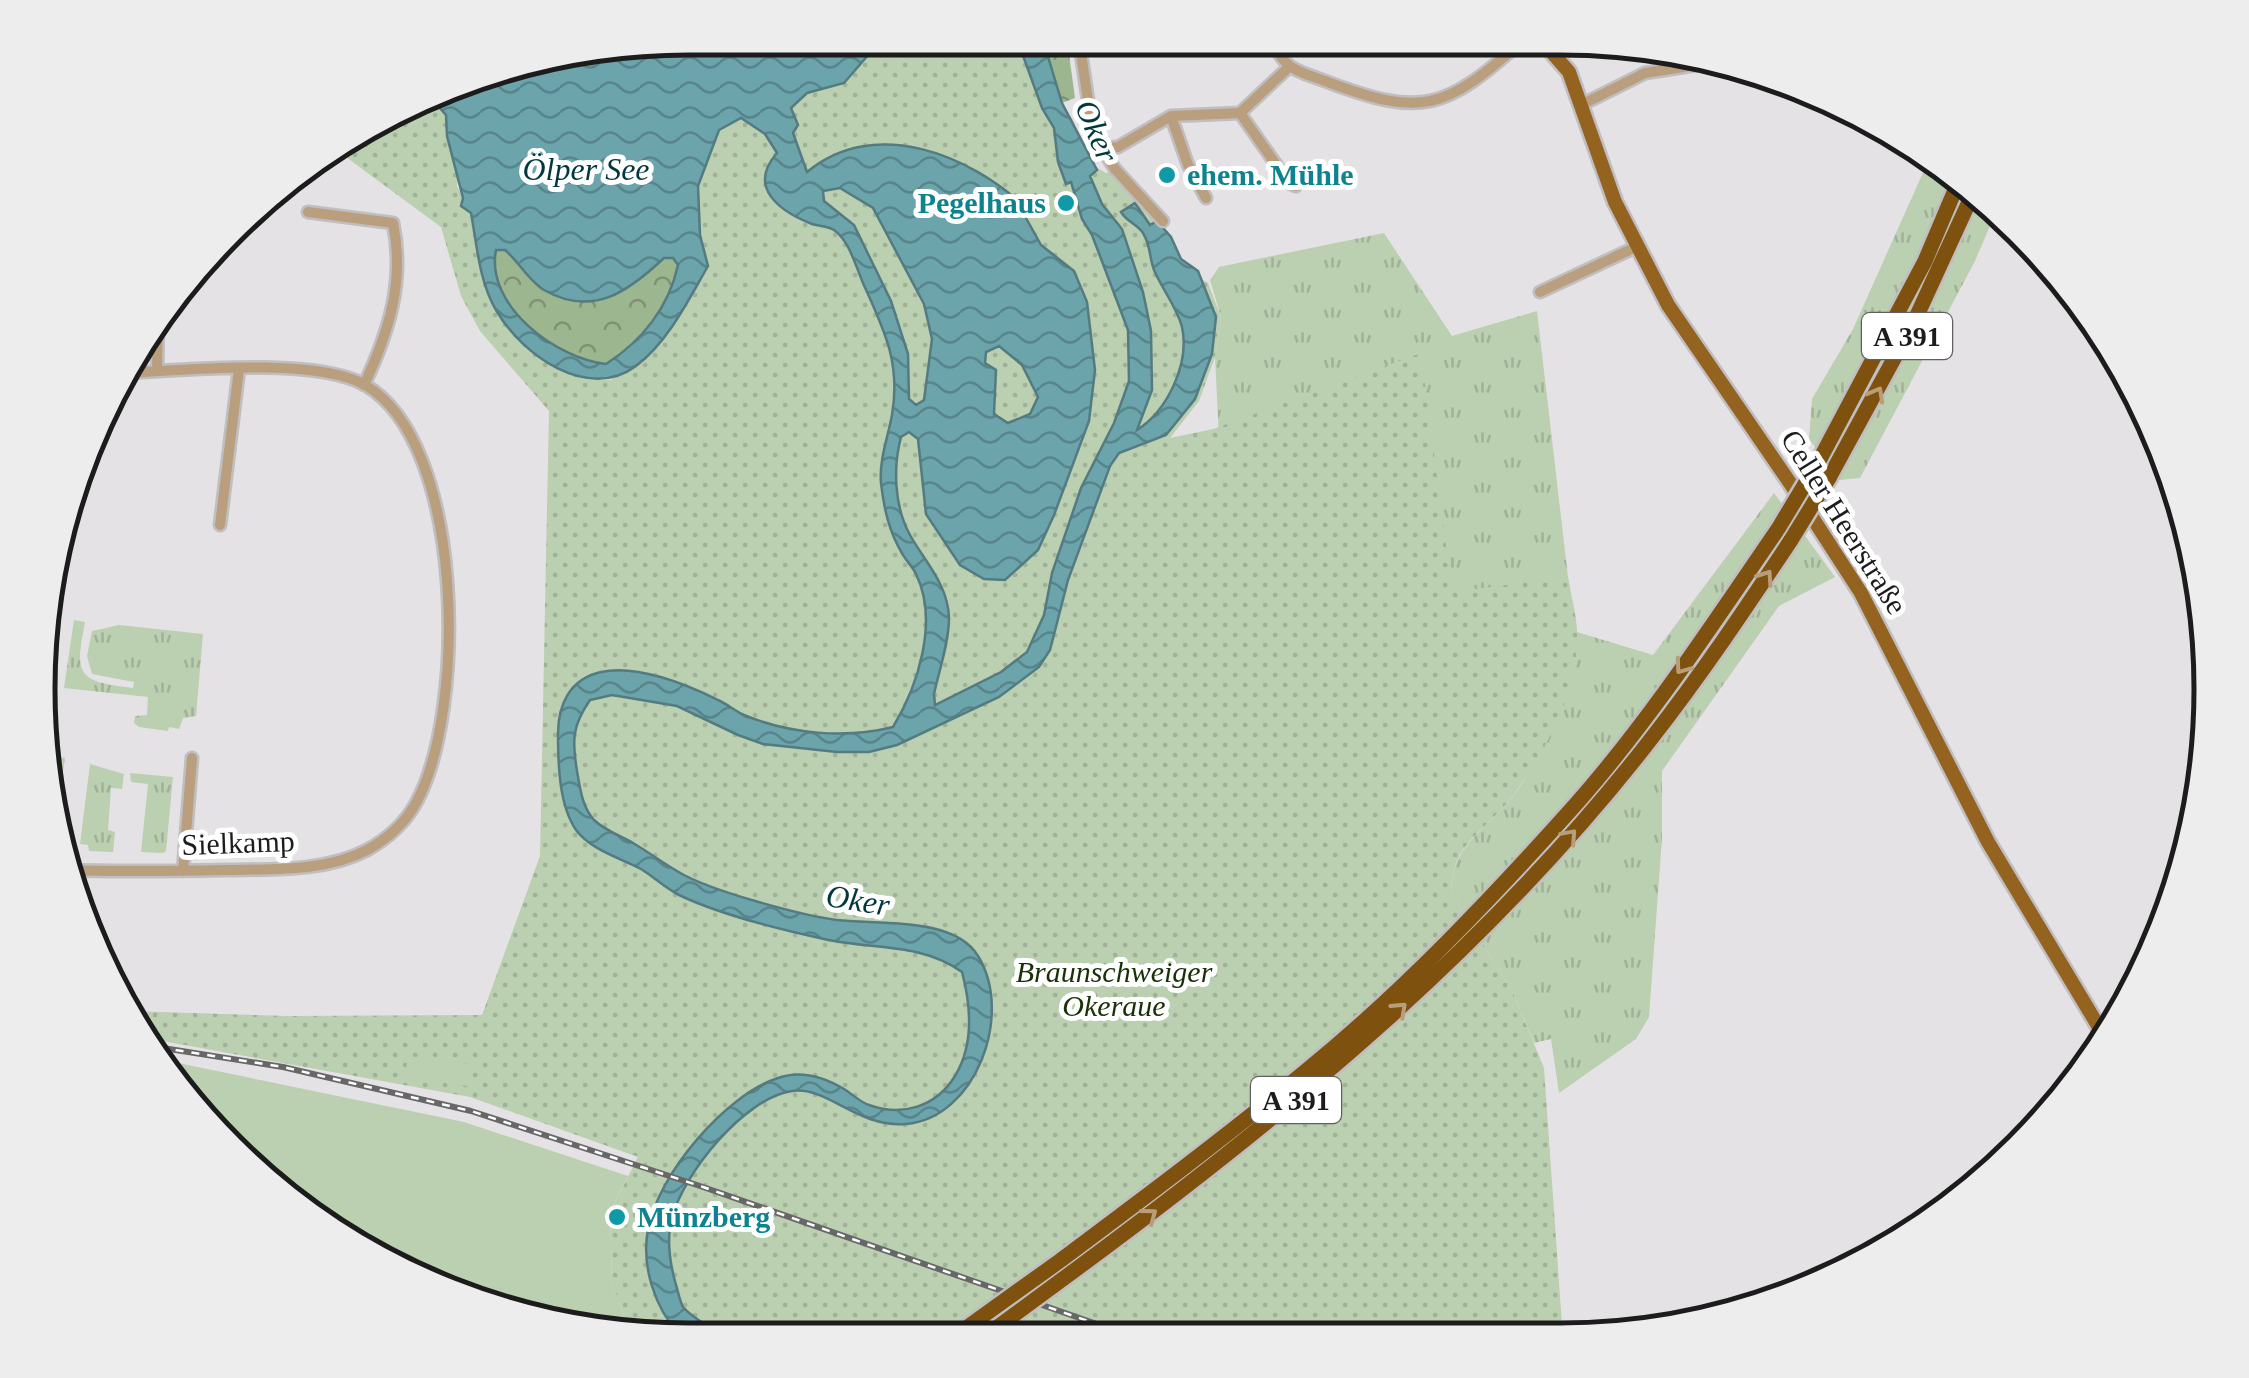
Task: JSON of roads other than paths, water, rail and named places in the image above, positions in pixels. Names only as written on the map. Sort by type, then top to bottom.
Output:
[{"type":"highway","name":"A 391","points":[[1002,1323],[1189,1186],[1320,1081],[1504,908],[1651,740],[1719,647],[1784,534],[1900,311],[1953,192]]},
{"type":"highway","name":"A 391","points":[[973,1323],[1179,1172],[1310,1068],[1491,896],[1579,801],[1829,478],[1914,322],[1967,203]]},
{"type":"main road","name":"Celler Heerstraße","points":[[1554,55],[1561,60],[1582,104],[1615,202],[1668,306],[1861,593],[1988,842],[2097,1025]]},
{"type":"street","points":[[1081,55],[1090,123],[1124,180],[1162,221]]},
{"type":"street","points":[[1281,55],[1289,68],[1396,104],[1426,104],[1468,86],[1506,55]]},
{"type":"street","points":[[1582,104],[1645,72],[1682,67]]},
{"type":"street","points":[[1104,148],[1118,148],[1171,116],[1240,113],[1289,68]]},
{"type":"street","points":[[1240,113],[1296,186]]},
{"type":"street","points":[[1171,116],[1188,165],[1206,198]]},
{"type":"street","points":[[140,372],[293,370],[339,376],[364,384],[384,344],[395,301],[399,251],[393,223],[308,212]]},
{"type":"street","points":[[1540,292],[1636,248]]},
{"type":"street","points":[[157,344],[157,371]]},
{"type":"street","points":[[220,526],[239,369]]},
{"type":"street","name":"Sielkamp","points":[[82,870],[183,871],[330,863],[371,848],[400,825],[424,787],[446,667],[445,562],[438,511],[418,447],[399,413],[364,384]]},
{"type":"street","points":[[183,871],[192,758]]},
{"type":"water","name":"Ölper See","points":[[689,55],[868,55],[844,83],[807,93],[791,108],[798,125],[793,133],[807,172],[833,155],[862,146],[921,149],[978,172],[1027,209],[1026,218],[1041,245],[1074,271],[1087,302],[1095,370],[1089,421],[1038,550],[1005,580],[984,579],[960,565],[926,514],[918,439],[909,432],[901,437],[896,474],[901,512],[948,606],[947,637],[935,705],[1001,672],[1027,652],[1044,615],[1052,573],[1081,488],[1114,423],[1129,381],[1128,330],[1092,235],[1082,219],[1071,182],[1066,184],[1058,162],[1054,128],[1042,108],[1023,55],[1048,55],[1062,103],[1097,170],[1090,176],[1102,204],[1122,229],[1143,292],[1151,331],[1152,390],[1137,430],[1167,399],[1179,371],[1184,341],[1180,320],[1154,270],[1146,238],[1121,212],[1135,203],[1150,225],[1157,221],[1171,237],[1181,259],[1198,271],[1216,317],[1212,354],[1195,399],[1166,435],[1119,453],[1110,466],[1068,580],[1050,650],[1039,667],[999,697],[897,745],[869,752],[763,744],[677,706],[612,695],[590,700],[580,718],[574,742],[581,791],[590,815],[603,827],[684,875],[737,895],[837,920],[914,925],[951,934],[967,943],[978,956],[988,980],[992,1006],[982,1060],[969,1084],[952,1103],[931,1117],[889,1124],[818,1095],[792,1091],[755,1108],[702,1160],[678,1200],[669,1235],[683,1307],[702,1323],[670,1323],[648,1272],[646,1243],[654,1208],[680,1162],[716,1119],[737,1101],[786,1076],[820,1078],[866,1104],[881,1108],[906,1109],[928,1102],[955,1076],[965,1051],[969,1012],[962,972],[913,951],[824,939],[713,909],[679,895],[641,869],[598,848],[576,830],[566,809],[559,771],[559,723],[563,703],[581,680],[615,670],[676,682],[744,715],[780,727],[856,733],[893,727],[923,653],[926,612],[923,592],[891,529],[882,493],[881,466],[894,396],[889,347],[844,240],[832,229],[788,212],[771,196],[765,177],[777,153],[765,134],[741,118],[719,130],[698,186],[700,235],[708,266],[658,345],[636,366],[617,376],[598,379],[558,368],[522,343],[490,299],[471,213],[461,206],[463,198],[447,136],[446,115],[438,106],[485,89],[606,60]],"holes":[[[840,188],[873,208],[924,304],[932,339],[924,400],[916,405],[909,399],[908,354],[891,301],[854,225],[824,201],[823,191]],[[496,250],[505,250],[544,290],[578,301],[594,301],[624,290],[664,258],[673,258],[678,265],[668,295],[652,322],[606,364],[567,352],[529,326],[502,291],[496,271]],[[999,346],[1022,365],[1038,397],[1030,414],[1008,423],[994,414],[996,370],[985,363],[986,352]]]},
{"type":"railway","points":[[167,1049],[283,1067],[471,1111],[1094,1323]]},
{"type":"place","name":"ehem. Mühle","points":[[1167,175]]},
{"type":"place","name":"Pegelhaus","points":[[1066,203]]},
{"type":"place","name":"Münzberg","points":[[617,1217]]},
{"type":"water label","name":"Oker","points":[[1097,131]]},
{"type":"water label","name":"Oker","points":[[858,900]]},
{"type":"park label","name":"Braunschweiger Okeraue","points":[[1114,989]]}]
